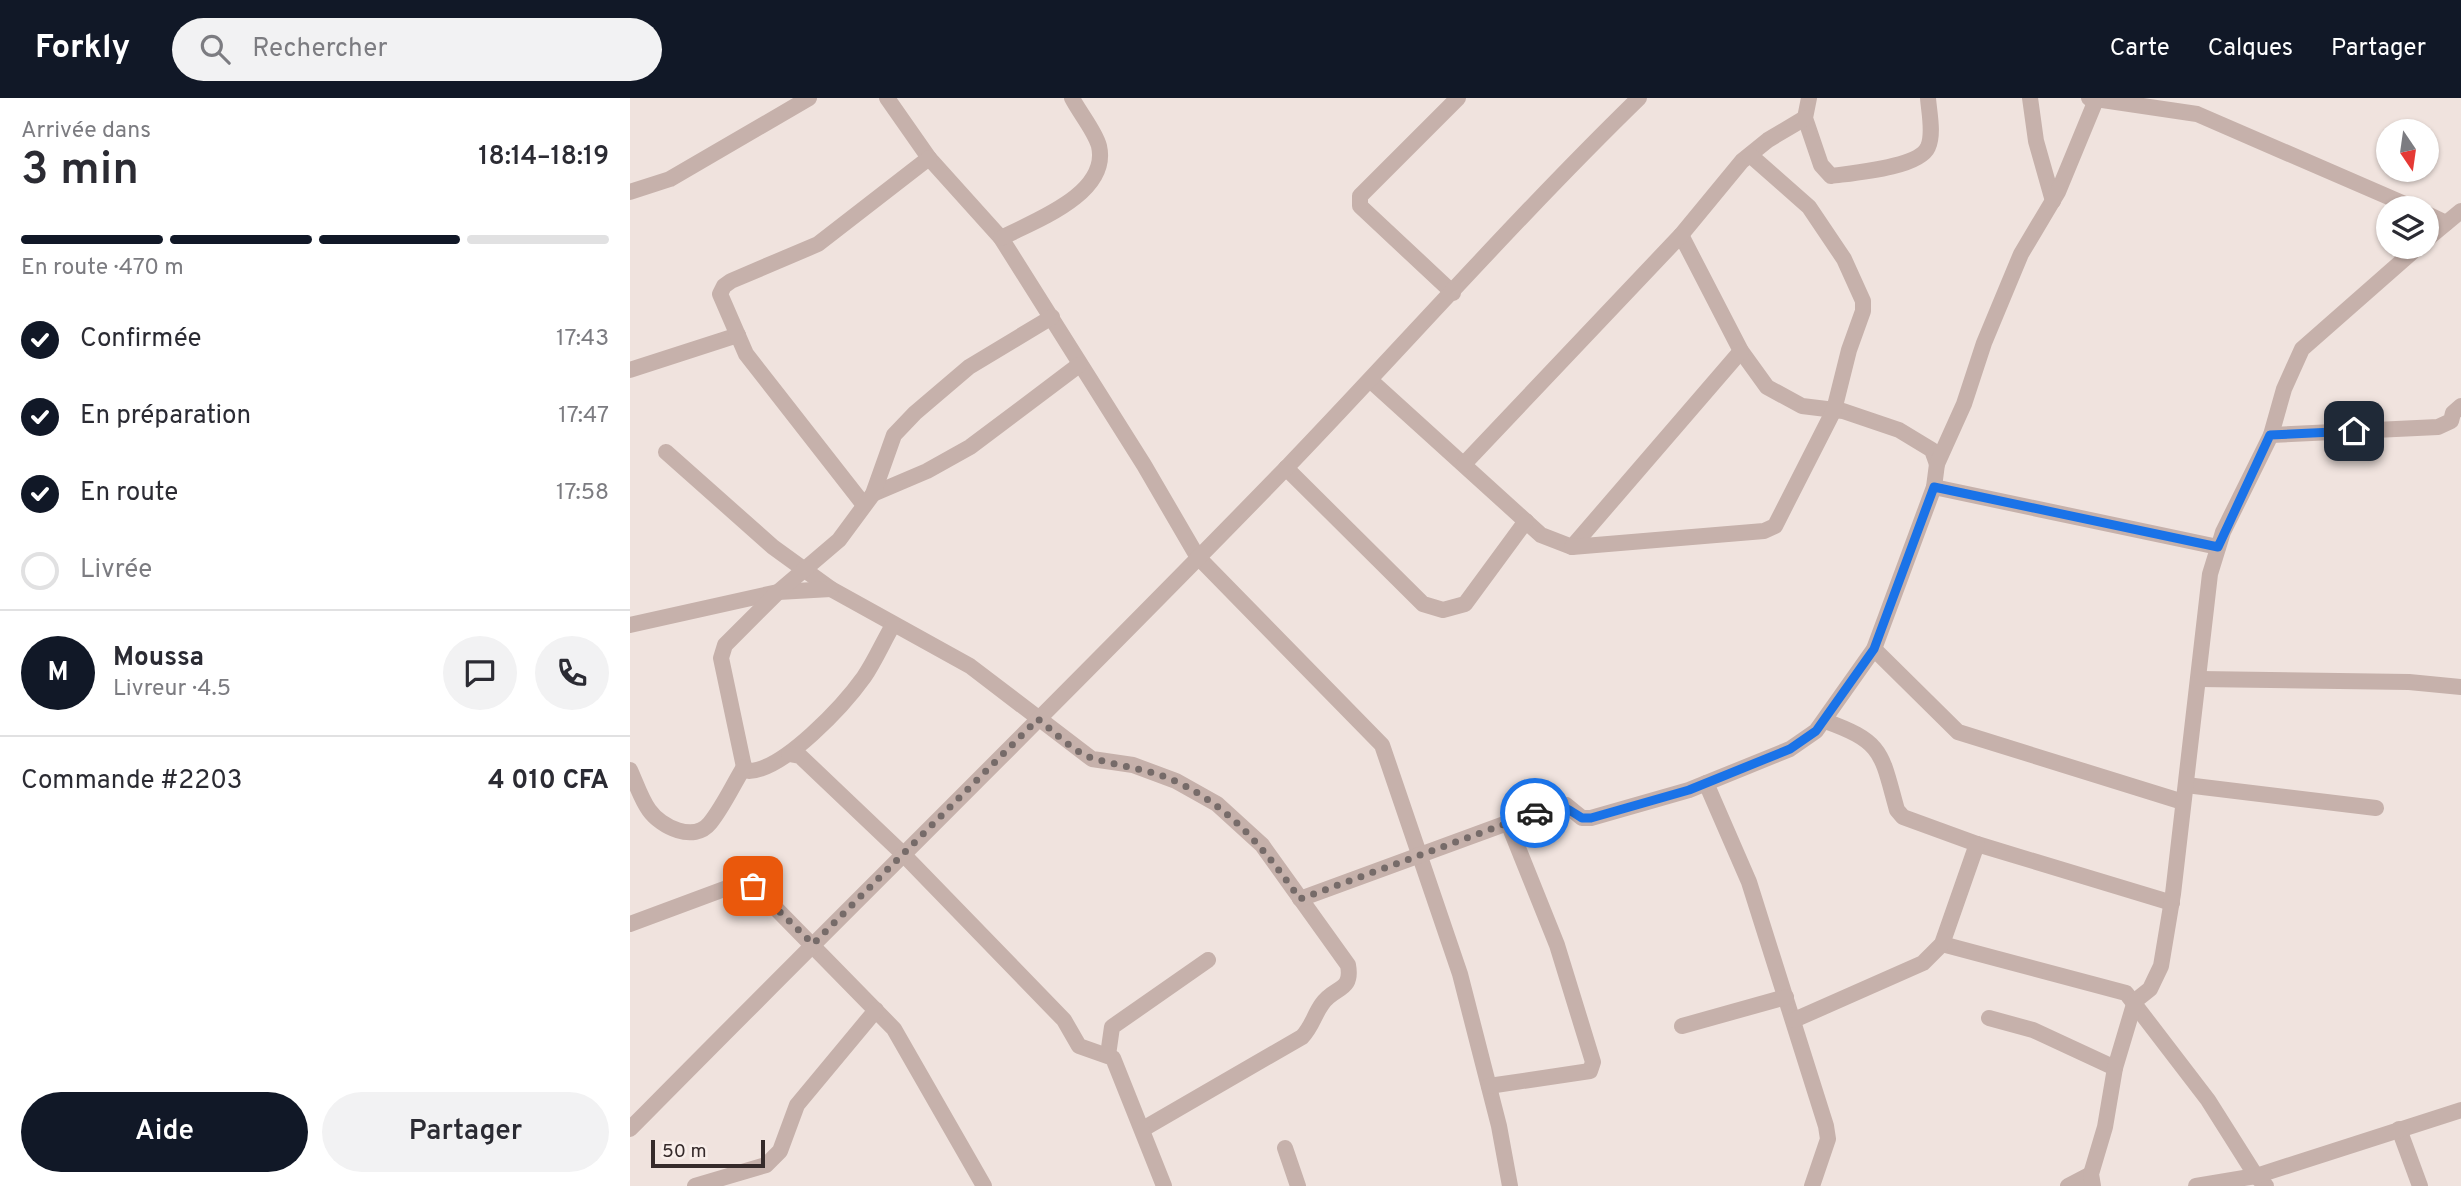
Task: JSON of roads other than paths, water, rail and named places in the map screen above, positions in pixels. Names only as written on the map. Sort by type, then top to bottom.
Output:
[{"type":"street","points":[[630,192],[670,179],[809,98]]},
{"type":"street","points":[[887,98],[929,158],[1001,238],[1144,465],[1197,556],[1382,745],[1460,974],[1489,1086],[1510,1186]]},
{"type":"street","points":[[1001,238],[1074,200],[1088,186],[1097,169],[1099,146],[1072,98]]},
{"type":"street","points":[[1453,293],[1360,206],[1360,196],[1458,98]]},
{"type":"street","points":[[630,1129],[1286,468],[1453,293],[1548,187],[1639,98]]},
{"type":"street","points":[[1809,98],[1805,118],[1825,173],[1831,176],[1881,169],[1921,157],[1928,147],[1928,98]]},
{"type":"street","points":[[2030,98],[2036,141],[2053,201]]},
{"type":"street","points":[[1300,899],[1559,804],[1566,805],[1582,818],[1591,818],[1706,783],[1790,749],[1825,721],[1874,649],[1934,487],[1937,464],[2021,254],[2053,201],[2093,99],[2197,114],[2386,196]]},
{"type":"street","points":[[1464,464],[1681,235],[1750,155],[1805,118]]},
{"type":"street","points":[[1370,380],[1541,535],[1572,547],[1764,531],[1775,526],[1834,410],[1849,350],[1863,311],[1863,300],[1844,259],[1809,207],[1750,155]]},
{"type":"street","points":[[869,499],[746,354],[720,294],[724,286],[818,244],[929,158]]},
{"type":"street","points":[[2439,229],[2461,211]]},
{"type":"street","points":[[2439,220],[2446,223]]},
{"type":"street","points":[[1681,235],[1741,351],[1767,387],[1784,399],[1802,406],[1834,410],[1921,440],[1932,450],[1937,464]]},
{"type":"street","points":[[2068,1186],[2092,1180],[2115,1068],[2135,1001],[2150,989],[2161,966],[2172,903],[2200,679],[2210,574],[2218,547],[2270,435],[2284,389],[2302,349],[2404,259]]},
{"type":"street","points":[[893,625],[864,677],[789,754],[761,771],[749,771],[744,767],[721,658],[724,645],[778,592],[839,540],[869,499],[894,435],[915,413],[969,367],[1052,317]]},
{"type":"street","points":[[630,370],[738,335]]},
{"type":"street","points":[[1572,547],[1741,351]]},
{"type":"street","points":[[869,499],[970,447],[1079,365]]},
{"type":"street","points":[[2270,435],[2446,426],[2461,406]]},
{"type":"street","points":[[666,452],[773,547],[831,589],[970,666],[1092,759],[1133,765],[1166,777],[1217,804],[1262,845],[1348,965],[1350,976],[1346,984],[1322,1004],[1313,1026],[1302,1037],[1143,1129]]},
{"type":"street","points":[[1286,468],[1423,604],[1443,610],[1465,604],[1526,522]]},
{"type":"street","points":[[1934,487],[2218,547]]},
{"type":"street","points":[[630,625],[778,592],[831,589]]},
{"type":"street","points":[[1874,649],[1958,732],[2183,802]]},
{"type":"street","points":[[2200,679],[2409,682],[2461,687]]},
{"type":"street","points":[[1825,721],[1856,732],[1877,747],[1897,810],[1903,817],[1977,844],[2172,903]]},
{"type":"street","points":[[789,754],[800,756],[902,853],[1064,1020],[1079,1046],[1108,1055],[1117,1065],[1164,1186]]},
{"type":"street","points":[[630,770],[650,811],[667,825],[687,834],[699,832],[709,825],[744,767]]},
{"type":"street","points":[[1706,783],[1749,882],[1827,1133],[1812,1186]]},
{"type":"street","points":[[2186,785],[2376,808]]},
{"type":"street","points":[[1489,1086],[1590,1071],[1593,1062],[1557,945],[1508,822]]},
{"type":"street","points":[[1794,1020],[1923,963],[1942,944],[1977,844]]},
{"type":"street","points":[[630,925],[735,885],[753,886],[813,944],[901,1040],[985,1186]]},
{"type":"street","points":[[1942,944],[2119,990],[2135,1001],[2208,1100],[2261,1181]]},
{"type":"street","points":[[1108,1055],[1112,1027],[1208,960]]},
{"type":"street","points":[[1682,1026],[1786,997]]},
{"type":"street","points":[[699,1186],[766,1165],[776,1158],[797,1105],[876,1010]]},
{"type":"street","points":[[1989,1018],[2033,1030],[2115,1068]]},
{"type":"street","points":[[2196,1186],[2261,1181],[2399,1129],[2461,1110]]},
{"type":"street","points":[[2399,1129],[2420,1186]]},
{"type":"street","points":[[1285,1148],[1298,1186]]}]
